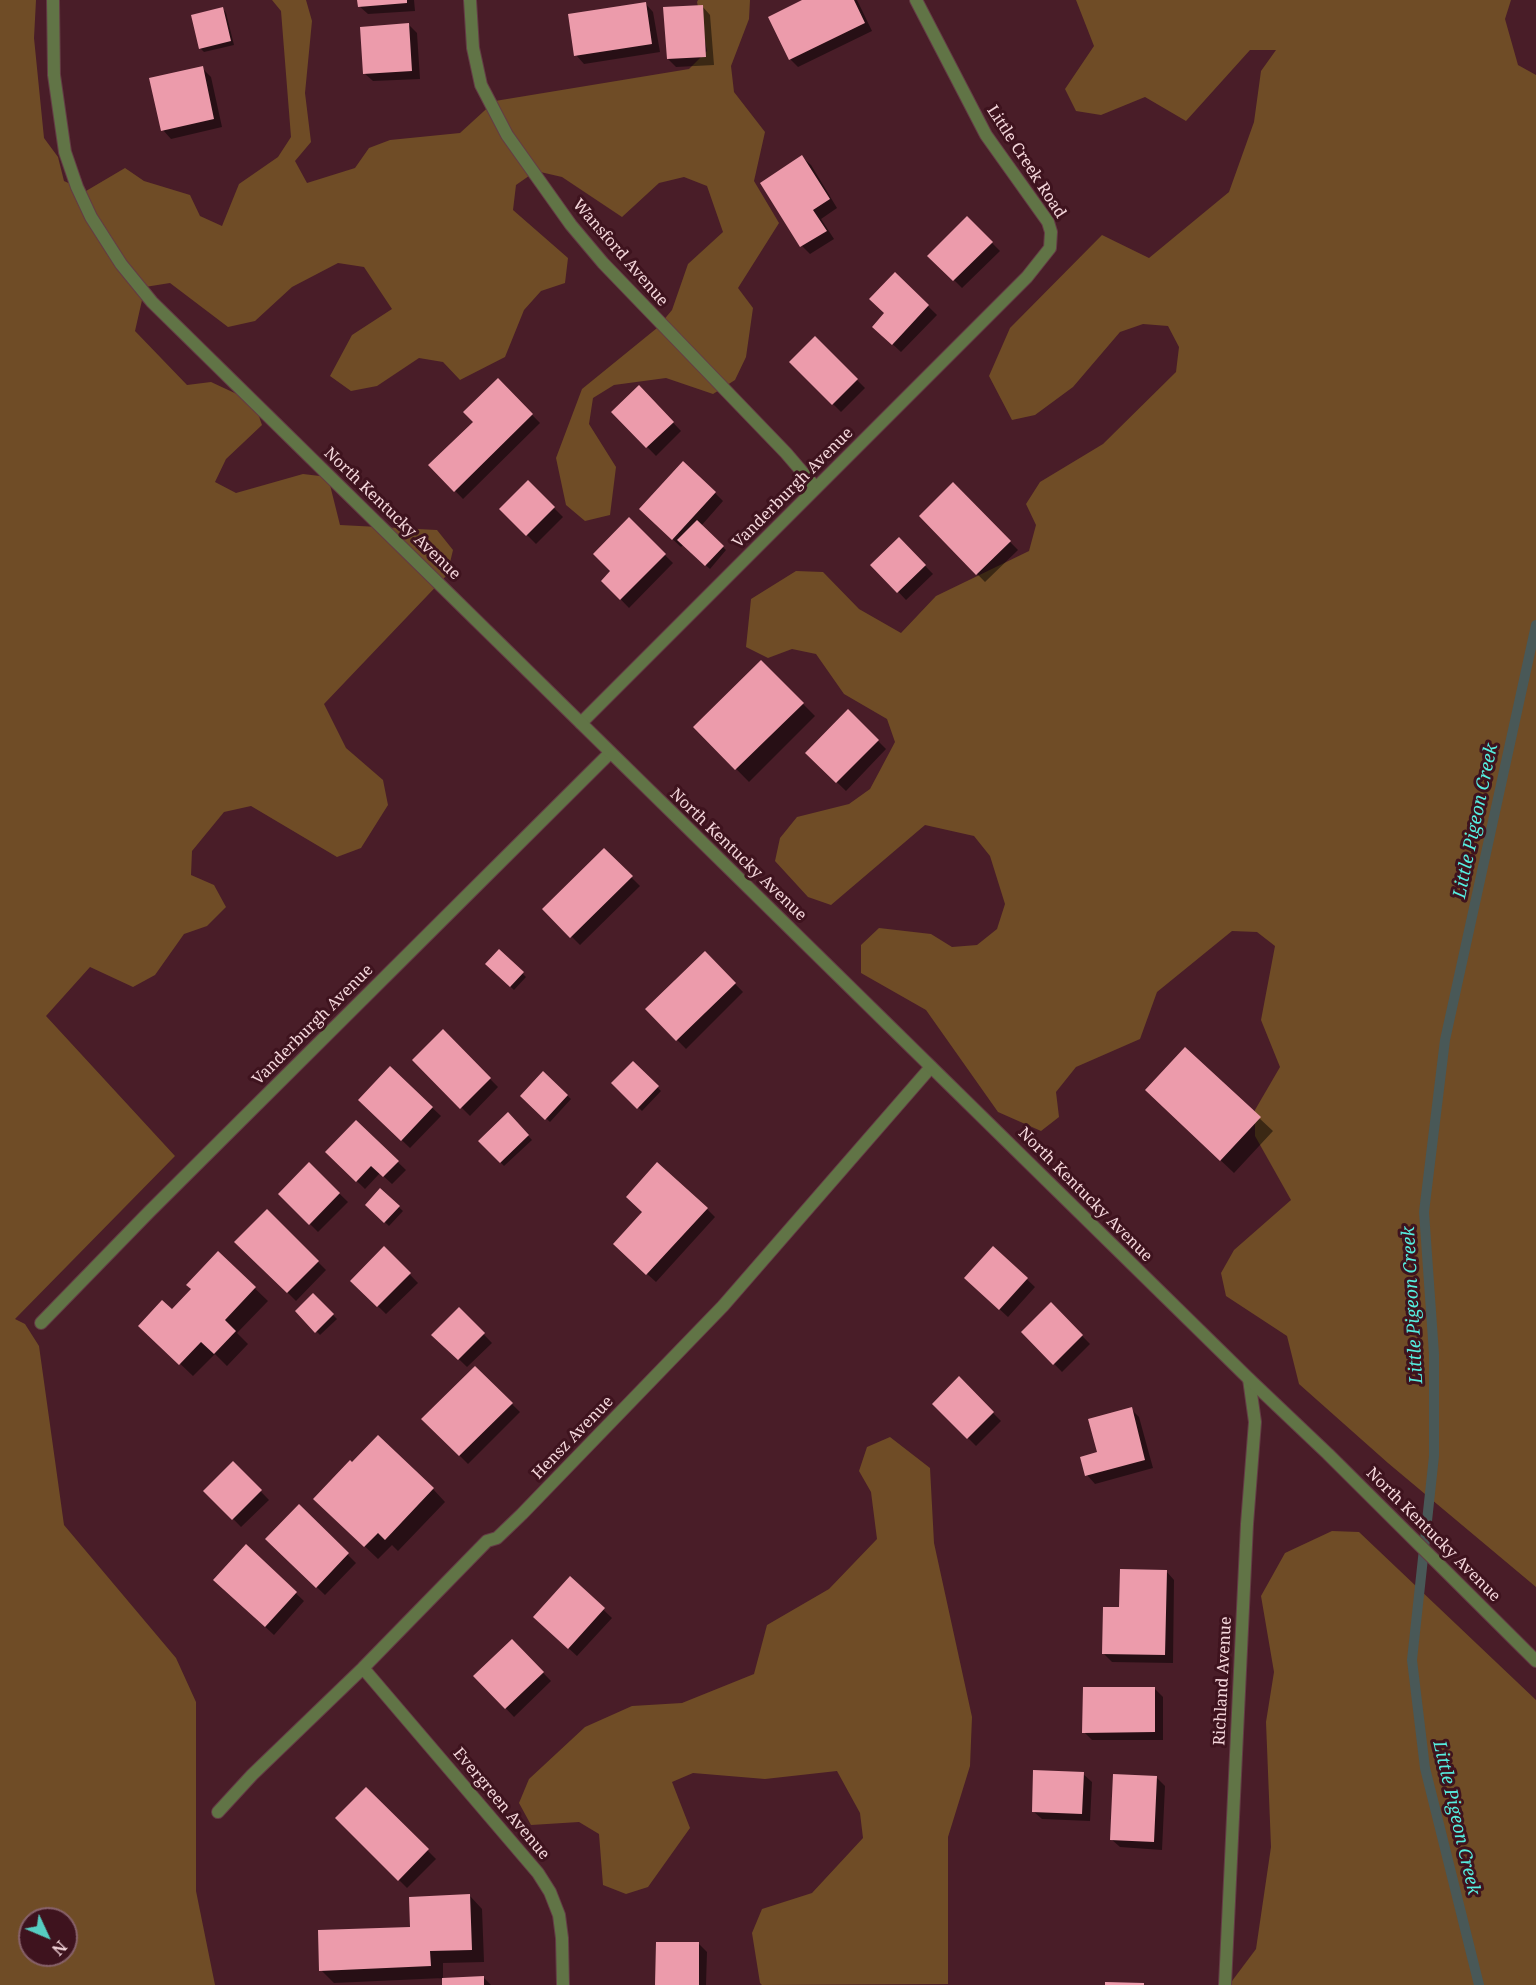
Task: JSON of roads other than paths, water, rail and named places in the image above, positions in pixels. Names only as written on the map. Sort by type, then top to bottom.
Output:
[{"type":"street","name":"North Kentucky Avenue","points":[[53,0],[54,75],[65,152],[77,187],[92,217],[121,264],[152,302],[1249,1379],[1329,1454],[1536,1661]]},
{"type":"street","name":"Wansford Avenue","points":[[471,0],[473,48],[481,86],[507,135],[571,225],[603,263],[786,453],[816,488]]},
{"type":"street","name":"Little Creek Road","points":[[916,0],[986,135],[1048,222],[1052,232],[1050,248],[1027,277]]},
{"type":"street","name":"Vanderburgh Avenue","points":[[581,723],[1027,277]]},
{"type":"street","name":"Vanderburgh Avenue","points":[[41,1323],[149,1212],[610,753]]},
{"type":"street","name":"Hensz Avenue","points":[[218,1812],[487,1541],[497,1538],[522,1514],[723,1306],[931,1067]]},
{"type":"street","name":"Richland Avenue","points":[[1225,1985],[1247,1524],[1255,1422],[1249,1379]]},
{"type":"street","name":"Evergreen Avenue","points":[[363,1668],[538,1873],[550,1892],[559,1915],[563,1985]]},
{"type":"waterway","name":"Little Pigeon Creek","points":[[1479,1985],[1425,1768],[1412,1660],[1434,1456],[1434,1354],[1424,1212],[1445,1040],[1536,625]]}]
